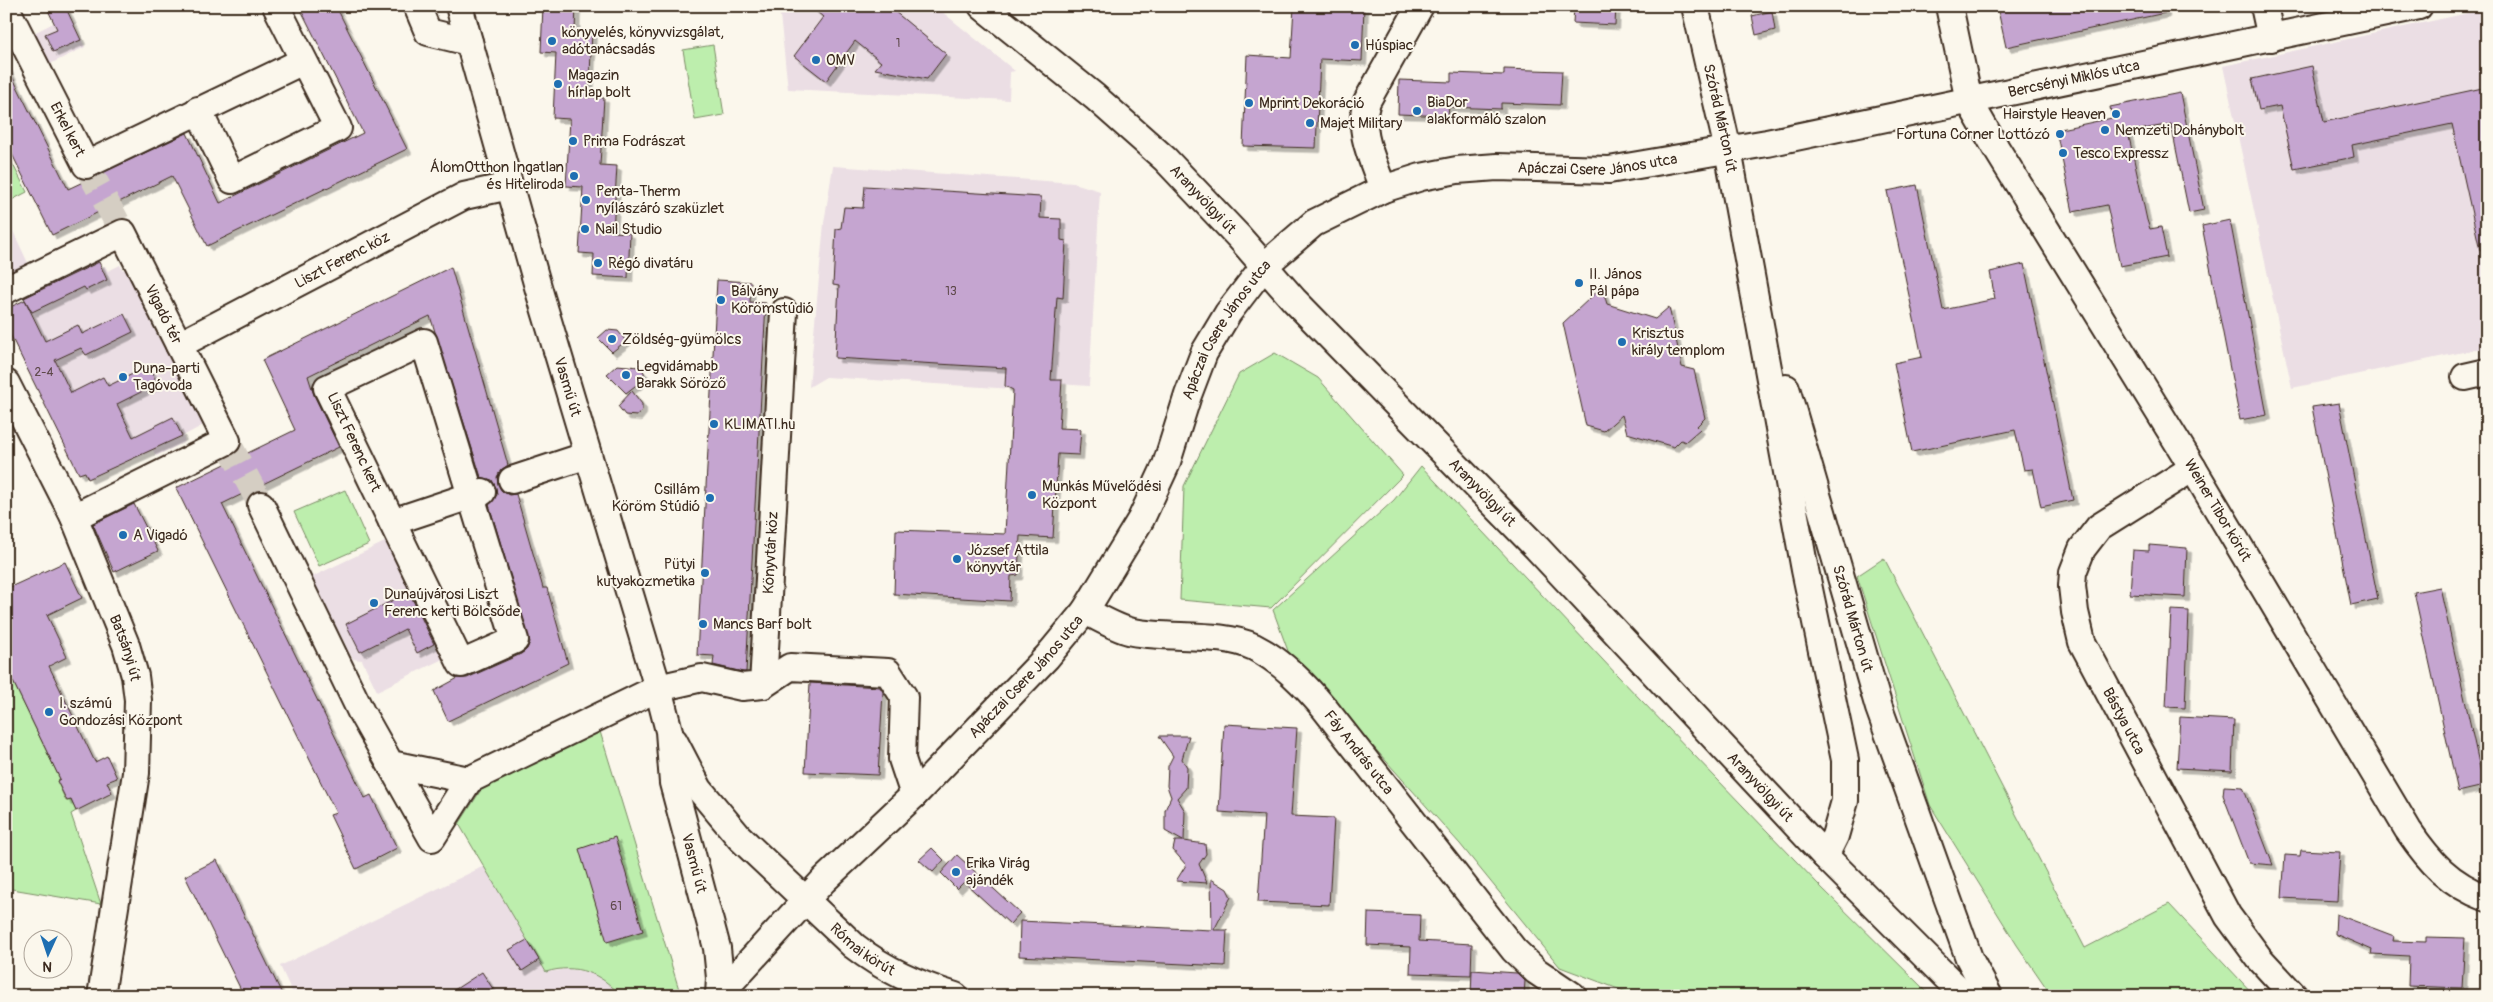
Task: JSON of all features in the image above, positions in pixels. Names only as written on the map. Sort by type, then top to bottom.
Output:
[{"type":"street","points":[[198,110],[232,180],[338,128],[276,6]]},
{"type":"street","points":[[417,6],[428,32],[469,42]]},
{"type":"street","name":"Vasmű út","points":[[459,6],[508,186],[658,688],[668,731],[673,783],[717,948],[720,978],[718,995]]},
{"type":"street","name":"Aranyvölgyi út","points":[[982,6],[1095,96],[1165,159],[1294,300],[1537,548],[1825,856],[1965,996]]},
{"type":"street","points":[[1383,189],[1365,139],[1362,115],[1367,101],[1420,6]]},
{"type":"street","name":"Szórád Márton út","points":[[1695,6],[1728,150],[1803,560],[1845,760],[1845,801],[1835,836],[1825,856]]},
{"type":"street","name":"Weiner Tibor körút","points":[[1949,6],[1970,101],[2001,157],[2193,468],[2408,830],[2429,861],[2452,880],[2487,898]]},
{"type":"street","points":[[2264,6],[2271,38]]},
{"type":"street","name":"Bercsényi Miklós utca","points":[[1728,150],[2419,6]]},
{"type":"street","name":"Erkel kert","points":[[6,8],[86,165],[303,61]]},
{"type":"street","name":"Apáczai Csere János utca","points":[[718,995],[805,901],[914,795],[1047,657],[1084,611],[1142,519],[1166,465],[1188,395],[1204,353],[1228,312],[1264,266],[1314,223],[1383,189],[1421,177],[1457,170],[1497,167],[1609,170],[1728,150]]},
{"type":"street","name":"Liszt Ferenc köz","points":[[179,345],[464,196],[508,186]]},
{"type":"street","name":"Szórád Márton út","points":[[1742,231],[1879,708],[1965,949],[1990,996]]},
{"type":"street","name":"Vigadó tér","points":[[6,290],[123,233],[227,441],[74,517]]},
{"type":"street","name":"Könyvtár köz","points":[[763,685],[784,312]]},
{"type":"street","name":"Liszt Ferenc kert","points":[[424,342],[477,494],[515,640],[461,664],[392,522],[327,388],[424,342]]},
{"type":"street","name":"Batsányi út","points":[[6,383],[74,517],[126,645],[135,676],[138,700],[136,773],[102,996]]},
{"type":"street","points":[[512,480],[588,455]]},
{"type":"street","name":"Bástya utca","points":[[2193,468],[2099,526],[2082,549],[2073,572],[2072,586],[2075,612],[2082,642],[2228,916],[2259,958],[2294,996]]},
{"type":"street","points":[[392,522],[477,494]]},
{"type":"street","points":[[261,505],[361,712],[432,838],[469,780],[658,688],[702,678],[742,687],[763,685],[790,667],[888,672],[904,697],[902,759],[914,795]]},
{"type":"street","name":"Fáy András utca","points":[[1084,611],[1131,632],[1177,637],[1214,638],[1253,646],[1296,676],[1325,709],[1514,950],[1536,971],[1573,996]]},
{"type":"street","name":"Vasmű út","points":[[668,731],[699,789],[739,837],[805,901]]},
{"type":"street","points":[[391,764],[469,780]]},
{"type":"street","name":"Római körút","points":[[805,901],[874,962],[902,977],[955,996]]},
{"type":"shaded area","points":[[779,6],[935,6],[1015,71],[1010,72],[1009,100],[788,89]]},
{"type":"shaded area","points":[[2487,9],[2487,347],[2292,388],[2223,66]]},
{"type":"shaded area","points":[[69,15],[85,47],[50,64],[34,33]]},
{"type":"shaded area","points":[[833,166],[1074,183],[1100,191],[1089,386],[1014,381],[1013,389],[826,377],[809,387],[824,223]]},
{"type":"shaded area","points":[[6,216],[28,263],[6,274]]},
{"type":"shaded area","name":"Duna-parti Tagóvoda","points":[[98,260],[101,267],[105,266],[108,271],[120,265],[123,270],[131,267],[207,423],[183,436],[185,442],[156,456],[153,450],[136,458],[131,450],[109,469],[23,295]]},
{"type":"shaded area","name":"Dunaújvárosi Liszt Ferenc kerti Bölcsőde","points":[[391,539],[451,655],[377,691],[362,660],[353,659],[349,652],[312,577]]},
{"type":"shaded area","points":[[484,866],[546,972],[569,969],[593,973],[613,987],[621,996],[294,996],[280,966]]},
{"type":"green space","points":[[713,45],[724,115],[695,120],[683,50]]},
{"type":"green space","points":[[6,151],[27,192],[6,203]]},
{"type":"green space","points":[[1275,353],[1318,378],[1403,475],[1271,608],[1180,600],[1184,486],[1239,374]]},
{"type":"green space","points":[[1421,466],[1617,675],[1818,884],[1931,996],[1637,996],[1560,967],[1460,844],[1288,651],[1273,610],[1394,500]]},
{"type":"green space","points":[[345,490],[369,544],[319,566],[294,512]]},
{"type":"green space","points":[[1884,558],[2085,948],[2169,904],[2255,996],[2052,996],[2017,945],[1930,805],[1857,576]]},
{"type":"green space","points":[[6,667],[60,779],[57,781],[66,801],[71,800],[76,811],[71,814],[101,904],[6,888]]},
{"type":"green space","points":[[598,725],[681,996],[621,996],[605,981],[587,972],[568,969],[546,972],[459,824],[486,782]]},
{"type":"building","points":[[46,6],[65,6],[81,40],[53,52],[45,34],[57,29]]},
{"type":"building","points":[[299,6],[336,6],[407,149],[207,246],[172,176],[52,235],[6,142],[6,64],[68,189],[187,133],[220,203],[363,133]]},
{"type":"building","points":[[543,6],[576,6],[575,30],[592,31],[589,97],[604,98],[600,165],[617,166],[613,232],[630,233],[628,278],[593,276],[594,254],[579,253],[583,187],[566,186],[570,119],[553,118],[556,53],[541,52]]},
{"type":"building","points":[[810,6],[888,6],[946,54],[927,79],[875,69],[881,62],[855,41],[826,81],[794,56],[823,17]]},
{"type":"building","points":[[1294,6],[1364,6],[1362,61],[1320,59],[1316,148],[1243,146],[1247,55],[1291,58]]},
{"type":"building","points":[[1574,6],[1616,6],[1615,25],[1573,23]]},
{"type":"building","points":[[1997,6],[2165,6],[2165,13],[2006,47]]},
{"type":"building","points":[[1772,11],[1775,30],[1756,35],[1752,16]]},
{"type":"building","points":[[2312,66],[2324,122],[2487,87],[2487,249],[2480,250],[2452,124],[2352,145],[2354,157],[2294,169],[2280,106],[2259,110],[2252,79]]},
{"type":"building","points":[[1504,69],[1562,71],[1560,105],[1501,103],[1501,109],[1449,107],[1448,116],[1398,114],[1399,80],[1451,82],[1451,73],[1504,75]]},
{"type":"building","points":[[2180,93],[2204,210],[2189,213],[2171,124],[2128,132],[2147,220],[2150,229],[2161,227],[2167,257],[2120,266],[2107,205],[2073,212],[2056,130],[2112,118],[2110,107]]},
{"type":"building","points":[[1917,185],[1943,310],[1995,299],[1990,272],[2024,264],[2073,500],[2041,507],[2033,469],[2024,470],[2015,430],[1912,452],[1894,363],[1922,357],[1887,191]]},
{"type":"building","points":[[865,186],[1041,197],[1040,218],[1061,219],[1061,240],[1066,241],[1063,298],[1057,297],[1051,380],[1062,380],[1059,428],[1081,429],[1079,455],[1058,454],[1053,538],[1020,536],[1018,575],[1011,576],[1010,601],[894,594],[896,530],[1005,534],[1013,390],[1005,386],[1006,368],[835,358],[839,286],[833,285],[836,229],[841,228],[844,207],[863,208]]},
{"type":"building","points":[[2230,220],[2267,415],[2240,420],[2202,226]]},
{"type":"building","points":[[99,262],[107,280],[86,290],[84,287],[32,312],[24,298]]},
{"type":"building","points":[[451,267],[508,465],[501,470],[497,477],[498,484],[502,491],[509,495],[516,494],[543,588],[547,588],[568,663],[448,721],[434,691],[458,678],[467,678],[521,654],[527,649],[530,642],[489,505],[497,495],[496,488],[492,480],[481,477],[430,316],[308,376],[314,395],[339,447],[222,504],[365,798],[371,795],[397,848],[356,869],[330,815],[336,813],[176,488],[295,430],[262,360]]},
{"type":"building","points":[[717,280],[751,282],[750,302],[766,303],[746,672],[713,665],[714,656],[697,655]]},
{"type":"building","name":"Krisztus király templom","points":[[1602,287],[1607,304],[1655,319],[1669,307],[1682,367],[1694,370],[1705,418],[1697,426],[1700,429],[1685,442],[1681,440],[1674,447],[1627,433],[1622,415],[1604,431],[1586,426],[1563,323]]},
{"type":"building","points":[[25,300],[45,341],[78,325],[82,334],[124,314],[133,332],[86,355],[81,348],[55,360],[71,393],[103,377],[108,386],[149,366],[157,384],[117,404],[133,437],[173,417],[182,436],[88,479],[85,472],[79,474],[6,326],[6,309]]},
{"type":"building","points":[[607,330],[618,331],[626,341],[612,352],[598,338]]},
{"type":"building","points":[[617,365],[639,367],[644,372],[644,379],[626,393],[607,374]]},
{"type":"building","points":[[632,391],[642,404],[642,410],[637,416],[625,415],[618,406]]},
{"type":"building","points":[[2339,403],[2378,599],[2351,605],[2312,407]]},
{"type":"building","name":"A Vigadó","points":[[134,504],[158,551],[114,572],[93,524]]},
{"type":"building","points":[[2149,545],[2187,548],[2185,597],[2130,594],[2133,550],[2149,551]]},
{"type":"building","name":"I. számú Gondozási Központ","points":[[65,562],[82,598],[47,615],[67,657],[49,666],[95,762],[107,756],[117,778],[107,782],[112,793],[76,811],[71,800],[67,801],[57,781],[60,779],[6,667],[6,589]]},
{"type":"building","points":[[2440,587],[2484,786],[2458,792],[2414,592]]},
{"type":"building","points":[[409,592],[434,644],[417,653],[405,629],[360,652],[346,624]]},
{"type":"building","points":[[2171,610],[2189,611],[2185,708],[2166,707]]},
{"type":"building","points":[[810,683],[880,687],[883,692],[878,775],[805,772]]},
{"type":"building","points":[[2180,717],[2234,720],[2232,771],[2177,768]]},
{"type":"building","points":[[1224,724],[1297,728],[1291,816],[1334,818],[1329,905],[1258,902],[1264,815],[1219,812]]},
{"type":"building","points":[[1159,736],[1189,736],[1182,759],[1187,767],[1186,788],[1177,798],[1185,811],[1184,841],[1205,844],[1206,854],[1199,864],[1207,883],[1176,881],[1186,865],[1173,850],[1175,841],[1183,841],[1165,831],[1165,810],[1171,797],[1167,786],[1168,766],[1173,756]]},
{"type":"building","points":[[2224,786],[2243,787],[2273,865],[2249,863],[2223,795]]},
{"type":"building","points":[[615,837],[643,931],[607,942],[579,849]]},
{"type":"building","points":[[932,848],[944,860],[933,872],[919,860]]},
{"type":"building","points":[[2301,850],[2340,852],[2337,901],[2282,898],[2285,855],[2300,856]]},
{"type":"building","points":[[957,855],[1020,913],[1010,924],[964,882],[957,889],[941,873]]},
{"type":"building","points":[[217,860],[283,996],[244,996],[185,876]]},
{"type":"building","points":[[1211,879],[1227,889],[1231,897],[1214,930],[1227,930],[1225,966],[1019,956],[1020,921],[1212,930]]},
{"type":"building","points":[[1368,913],[1420,915],[1419,941],[1472,944],[1471,975],[1410,973],[1411,947],[1367,945]]},
{"type":"building","points":[[2336,914],[2394,936],[2393,941],[2426,942],[2426,937],[2465,938],[2462,988],[2408,986],[2409,956],[2371,954],[2372,950],[2335,934]]},
{"type":"building","points":[[527,940],[539,960],[522,971],[509,950]]},
{"type":"building","points":[[1472,970],[1517,973],[1525,981],[1524,996],[1471,996]]},
{"type":"building","points":[[482,972],[493,989],[483,996],[445,996]]},
{"type":"tunnel","points":[[86,165],[123,233]]},
{"type":"tunnel","points":[[227,441],[261,505]]},
{"type":"place","name":"könyvelés, könyvvizsgálat, adótanácsadás","points":[[552,41]]},
{"type":"place","name":"Húspiac","points":[[1355,45]]},
{"type":"place","name":"OMV","points":[[816,60]]},
{"type":"place","name":"Magazin hírlap bolt","points":[[558,84]]},
{"type":"place","name":"Mprint Dekoráció","points":[[1249,103]]},
{"type":"place","name":"BiaDor alakformáló szalon","points":[[1417,111]]},
{"type":"place","name":"Hairstyle Heaven","points":[[2116,114]]},
{"type":"place","name":"Majet Military","points":[[1310,123]]},
{"type":"place","name":"Nemzeti Dohánybolt","points":[[2105,130]]},
{"type":"place","name":"Fortuna Corner Lottózó","points":[[2060,134]]},
{"type":"place","name":"Prima Fodrászat","points":[[573,141]]},
{"type":"place","name":"Tesco Expressz","points":[[2063,153]]},
{"type":"place","name":"ÁlomOtthon Ingatlan és Hiteliroda","points":[[574,176]]},
{"type":"place","name":"Penta-Therm nyílászáró szaküzlet","points":[[586,200]]},
{"type":"place","name":"Nail Studio","points":[[585,229]]},
{"type":"place","name":"Régó divatáru","points":[[598,263]]},
{"type":"place","name":"II. János Pál pápa","points":[[1579,283]]},
{"type":"place","name":"Bálvány Körömstúdió","points":[[721,300]]},
{"type":"place","name":"Zöldség-gyümölcs","points":[[612,339]]},
{"type":"place","name":"Krisztus király templom","points":[[1622,342]]},
{"type":"place","name":"Legvidámabb Barakk Söröző","points":[[626,375]]},
{"type":"place","name":"Duna-parti Tagóvoda","points":[[123,377]]},
{"type":"place","name":"KLIMATI.hu","points":[[714,424]]},
{"type":"place","name":"Munkás Művelődési Központ","points":[[1032,495]]},
{"type":"place","name":"Csillám Köröm Stúdió","points":[[710,498]]},
{"type":"place","name":"A Vigadó","points":[[123,535]]},
{"type":"place","name":"József Attila könyvtár","points":[[957,559]]},
{"type":"place","name":"Pütyi kutyakozmetika","points":[[705,573]]},
{"type":"place","name":"Dunaújvárosi Liszt Ferenc kerti Bölcsőde","points":[[374,603]]},
{"type":"place","name":"Mancs Barf bolt","points":[[703,624]]},
{"type":"place","name":"I. számú Gondozási Központ","points":[[49,712]]},
{"type":"place","name":"Erika Virág ajándék","points":[[956,872]]}]
